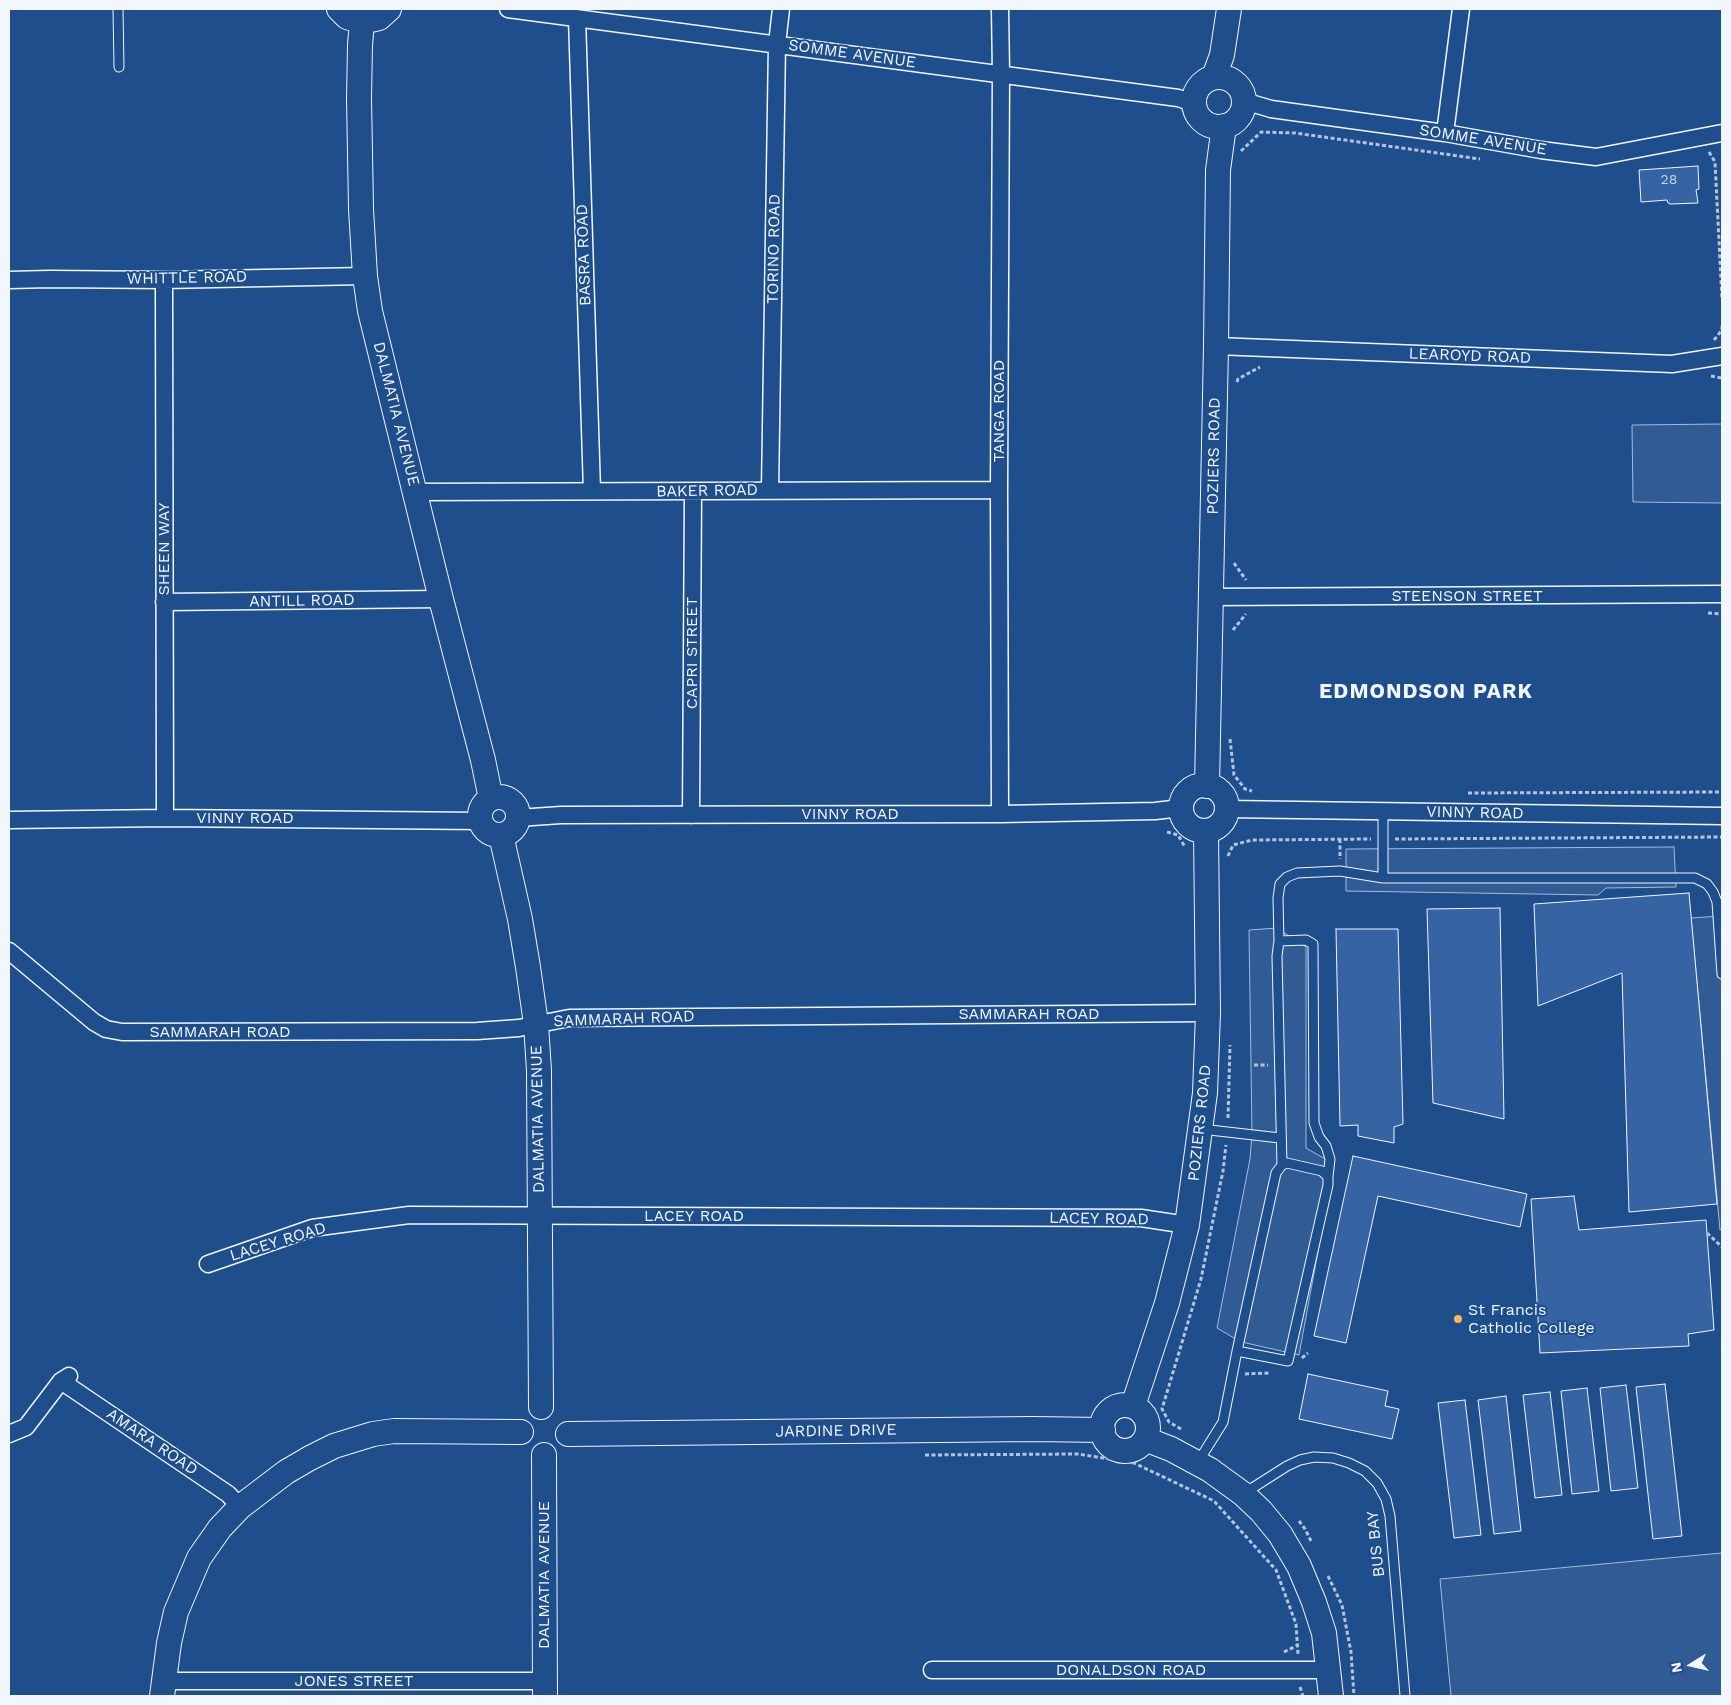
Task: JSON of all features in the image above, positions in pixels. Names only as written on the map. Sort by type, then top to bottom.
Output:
[{"type":"street","points":[[339,9],[347,17],[362,22],[379,18],[390,9]]},
{"type":"street","name":"SOMME AVENUE","points":[[508,9],[1178,98],[1194,103]]},
{"type":"street","name":"TORINO ROAD","points":[[770,490],[777,44],[781,9]]},
{"type":"street","name":"TANGA ROAD","points":[[1000,9],[1000,814]]},
{"type":"street","points":[[1214,78],[1222,55],[1229,9]]},
{"type":"street","points":[[1445,134],[1461,9]]},
{"type":"street","name":"BASRA ROAD","points":[[577,18],[592,491]]},
{"type":"street","name":"DALMATIA AVENUE","points":[[362,22],[359,98],[361,208],[365,276],[370,311],[483,760],[491,799]]},
{"type":"street","points":[[1223,77],[1231,80],[1242,93],[1243,110],[1239,118],[1232,124],[1215,127],[1200,119],[1196,111],[1194,103],[1200,86],[1214,78],[1223,77]]},
{"type":"street","name":"SOMME AVENUE","points":[[1244,102],[1271,108],[1596,157],[1722,133]]},
{"type":"street","name":"POZIERS ROAD","points":[[1207,786],[1218,170],[1224,126]]},
{"type":"street","name":"WHITTLE ROAD","points":[[9,280],[164,280],[365,276]]},
{"type":"street","name":"SHEEN WAY","points":[[164,280],[165,818]]},
{"type":"street","name":"LEAROYD ROAD","points":[[1216,346],[1672,364],[1722,356]]},
{"type":"street","name":"BAKER ROAD","points":[[415,492],[999,490]]},
{"type":"street","name":"CAPRI STREET","points":[[691,815],[693,492]]},
{"type":"street","name":"STEENSON STREET","points":[[1211,598],[1722,594]]},
{"type":"street","name":"ANTILL ROAD","points":[[164,602],[441,599]]},
{"type":"street","points":[[1207,786],[1214,787],[1224,796],[1227,809],[1223,822],[1212,830],[1206,831],[1191,827],[1186,822],[1181,808],[1187,794],[1192,789],[1207,786]]},
{"type":"street","points":[[498,797],[510,801],[517,811],[518,818],[512,830],[501,835],[488,832],[481,821],[482,808],[491,799],[498,797]]},
{"type":"street","name":"VINNY ROAD","points":[[518,818],[561,815],[1000,814],[1181,808]]},
{"type":"street","name":"VINNY ROAD","points":[[1227,809],[1722,816]]},
{"type":"street","name":"VINNY ROAD","points":[[9,820],[165,818],[481,821]]},
{"type":"street","name":"POZIERS ROAD","points":[[1133,1406],[1167,1304],[1187,1225],[1205,1093],[1208,1013],[1206,831]]},
{"type":"street","name":"DALMATIA AVENUE","points":[[501,835],[521,928],[536,1024],[539,1071],[541,1407]]},
{"type":"street","name":"SAMMARAH ROAD","points":[[9,951],[94,1022],[114,1031],[477,1031],[519,1028],[569,1018],[1208,1013]]},
{"type":"street","name":"LACEY ROAD","points":[[208,1264],[312,1228],[409,1215],[1141,1218],[1187,1225]]},
{"type":"street","name":"AMARA ROAD","points":[[9,1434],[26,1427],[65,1379],[228,1494],[240,1507]]},
{"type":"street","points":[[1118,1406],[1133,1406],[1139,1409],[1147,1420],[1148,1432],[1145,1439],[1135,1448],[1121,1450],[1109,1443],[1103,1430],[1103,1422],[1106,1416],[1118,1406]]},
{"type":"street","points":[[541,1407],[550,1407],[558,1411],[568,1425],[566,1442],[560,1449],[544,1455],[535,1453],[528,1448],[523,1441],[521,1432],[526,1416],[532,1410],[541,1407]]},
{"type":"street","name":"JARDINE DRIVE","points":[[568,1434],[1103,1430]]},
{"type":"street","points":[[163,1688],[176,1612],[186,1586],[204,1551],[220,1528],[240,1507],[286,1472],[334,1446],[373,1434],[394,1431],[521,1432]]},
{"type":"street","points":[[1145,1439],[1171,1449],[1197,1463],[1243,1494],[1261,1511],[1280,1534],[1299,1566],[1324,1633],[1332,1696]]},
{"type":"street","name":"DALMATIA AVENUE","points":[[544,1455],[545,1688]]},
{"type":"street","name":"DONALDSON ROAD","points":[[932,1670],[1329,1670]]},
{"type":"street","name":"JONES STREET","points":[[163,1688],[545,1688]]},
{"type":"lane","points":[[118,9],[120,67]]},
{"type":"lane","points":[[1383,811],[1383,878]]},
{"type":"lane","points":[[1197,1463],[1223,1422],[1276,1173],[1282,1165],[1277,956],[1279,941],[1278,898],[1280,884],[1287,877],[1297,873],[1340,871],[1383,878],[1695,878],[1707,884],[1717,902],[1722,974]]},
{"type":"lane","points":[[1237,1351],[1288,1361],[1328,1186],[1330,1159],[1326,1146],[1319,1137],[1314,1123],[1313,944],[1306,940],[1279,941]]},
{"type":"lane","points":[[1200,1129],[1280,1138]]},
{"type":"lane","points":[[1282,1165],[1292,1163],[1322,1171],[1328,1177]]},
{"type":"lane","name":"BUS BAY","points":[[1243,1494],[1287,1466],[1314,1457],[1333,1458],[1349,1463],[1365,1470],[1377,1483],[1386,1499],[1390,1516],[1405,1696]]},
{"type":"path","points":[[1240,153],[1261,132],[1295,133],[1483,159]]},
{"type":"path","points":[[1704,151],[1710,152],[1715,162],[1722,300]]},
{"type":"path","points":[[1712,341],[1722,330],[1722,324]]},
{"type":"path","points":[[1237,388],[1238,379],[1259,366],[1268,367]]},
{"type":"path","points":[[1707,376],[1722,379]]},
{"type":"path","points":[[1234,555],[1234,565],[1247,581]]},
{"type":"path","points":[[1232,639],[1233,629],[1246,614],[1256,614]]},
{"type":"path","points":[[1230,734],[1234,775],[1245,789],[1256,792]]},
{"type":"path","points":[[1462,793],[1722,792]]},
{"type":"path","points":[[1167,832],[1178,834],[1186,848]]},
{"type":"path","points":[[1707,1233],[1722,1247]]},
{"type":"path","points":[[1296,1363],[1308,1353]]},
{"type":"path","points":[[1243,1383],[1245,1374],[1276,1373]]},
{"type":"path","points":[[925,1455],[1078,1454],[1134,1463],[1214,1501],[1276,1570],[1296,1624],[1300,1689],[1303,1696]]},
{"type":"shaded area","points":[[1722,424],[1722,503],[1633,502],[1632,425]]},
{"type":"shaded area","points":[[1674,847],[1676,887],[1606,888],[1598,895],[1346,891],[1346,849]]},
{"type":"shaded area","points":[[1722,916],[1722,1229],[1720,1230],[1691,918]]},
{"type":"shaded area","points":[[1277,928],[1306,947],[1306,1148],[1334,1164],[1299,1355],[1246,1343],[1217,1328],[1250,1159],[1252,1134],[1249,930]]},
{"type":"shaded area","points":[[1722,1553],[1722,1696],[1451,1696],[1440,1579]]},
{"type":"building","points":[[1698,166],[1699,189],[1696,190],[1698,203],[1670,204],[1667,200],[1641,202],[1639,170]]},
{"type":"building","points":[[1689,893],[1717,1204],[1629,1212],[1622,973],[1538,1006],[1534,904]]},
{"type":"building","points":[[1500,908],[1504,1119],[1433,1103],[1427,909]]},
{"type":"building","points":[[1336,929],[1398,929],[1403,1124],[1394,1127],[1394,1143],[1358,1136],[1358,1125],[1340,1126]]},
{"type":"building","points":[[1353,1156],[1527,1194],[1520,1227],[1378,1196],[1346,1343],[1314,1336]]},
{"type":"building","points":[[1574,1196],[1579,1230],[1706,1220],[1714,1330],[1688,1334],[1689,1346],[1540,1353],[1531,1199]]},
{"type":"building","points":[[1308,1374],[1388,1391],[1385,1406],[1399,1409],[1392,1439],[1299,1419]]},
{"type":"building","points":[[1665,1384],[1682,1536],[1653,1539],[1636,1387]]},
{"type":"building","points":[[1626,1385],[1638,1488],[1611,1491],[1600,1388]]},
{"type":"building","points":[[1587,1388],[1599,1491],[1572,1494],[1561,1391]]},
{"type":"building","points":[[1550,1392],[1562,1495],[1535,1498],[1523,1395]]},
{"type":"building","points":[[1506,1396],[1521,1531],[1494,1534],[1478,1400]]},
{"type":"building","points":[[1465,1400],[1481,1535],[1454,1538],[1438,1403]]},
{"type":"place","name":"St Francis Catholic College","points":[[1458,1319]]},
{"type":"district","name":"EDMONDSON PARK","points":[[1426,692]]}]
